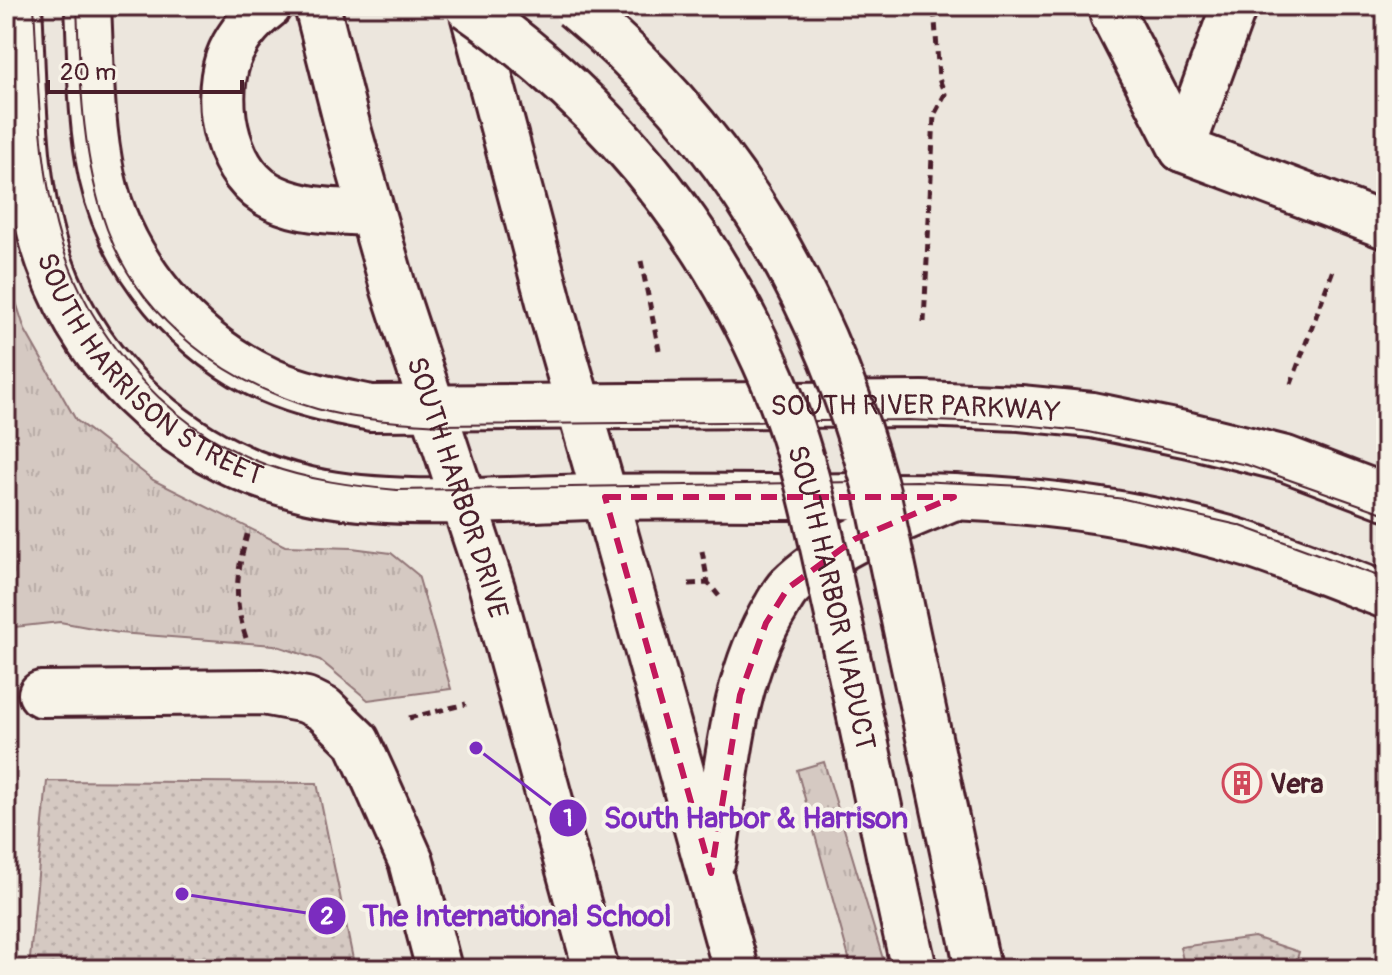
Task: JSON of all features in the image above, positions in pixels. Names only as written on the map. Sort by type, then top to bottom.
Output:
[{"type":"main road","name":"SOUTH HARRISON STREET","points":[[19,6],[27,146],[34,206],[49,260],[63,295],[79,326],[106,365],[171,428],[215,455],[257,472],[309,490],[401,500],[462,499]]},
{"type":"main road","name":"SOUTH HARRISON STREET","points":[[88,6],[102,176],[112,210],[147,278],[214,348],[271,381],[309,395],[371,408],[432,408]]},
{"type":"main road","points":[[269,6],[253,18],[228,59],[222,88],[224,119],[233,152],[251,182],[273,198],[306,208],[371,213]]},
{"type":"main road","name":"SOUTH HARBOR DRIVE","points":[[317,6],[371,213],[492,588],[596,969]]},
{"type":"main road","points":[[469,6],[736,969]]},
{"type":"main road","name":"SOUTH HARBOR VIADUCT","points":[[469,6],[569,86],[637,158],[693,229],[717,267],[756,342],[792,430],[822,541],[914,969]]},
{"type":"main road","points":[[574,6],[653,78],[692,121],[727,168],[787,261],[825,337],[877,492],[978,969]]},
{"type":"main road","points":[[1116,6],[1113,15],[1182,149],[1370,220]]},
{"type":"main road","points":[[1182,149],[1234,6]]},
{"type":"main road","name":"SOUTH RIVER PARKWAY","points":[[432,408],[922,404],[1020,408],[1092,415],[1189,435],[1286,459],[1386,497]]},
{"type":"main road","points":[[462,499],[954,497],[1059,505],[1193,530],[1250,546],[1386,596]]},
{"type":"main road","points":[[711,873],[740,695],[766,623],[788,588],[855,539],[954,497]]},
{"type":"main road","points":[[41,694],[263,692],[296,697],[324,709],[357,741],[381,792],[411,861],[439,969]]},
{"type":"path","points":[[924,322],[934,115],[945,94],[939,79],[934,6]]},
{"type":"path","points":[[1291,384],[1370,220]]},
{"type":"path","points":[[651,311],[659,351]]},
{"type":"path","points":[[249,527],[237,574],[237,612],[263,692]]},
{"type":"path","points":[[700,543],[708,583],[727,603]]},
{"type":"highlighted area","points":[[605,497],[954,497],[855,539],[788,588],[766,623],[740,695],[711,873]]},
{"type":"green space","points":[[6,271],[25,330],[76,420],[153,480],[285,546],[352,548],[391,553],[418,575],[451,689],[368,700],[320,660],[274,645],[119,633],[60,622],[6,628]]},
{"type":"green space","points":[[824,762],[886,969],[852,969],[797,770]]},
{"type":"green space","points":[[47,781],[317,783],[355,969],[29,969]]},
{"type":"green space","points":[[1254,937],[1299,952],[1294,969],[1185,969],[1180,947]]},
{"type":"tram line","points":[[34,6],[39,109],[48,186],[64,252],[81,292],[102,330],[128,365],[158,396],[191,424],[228,447],[267,465],[331,482],[397,490],[917,481],[1024,486],[1124,499],[1238,525],[1386,579]]},
{"type":"tram line","points":[[77,6],[87,147],[107,229],[122,262],[141,292],[191,344],[220,365],[283,398],[347,416],[438,425],[909,420],[1012,424],[1083,431],[1247,465],[1386,514]]},
{"type":"tram line","points":[[480,6],[547,58],[607,114],[659,174],[705,238],[744,307],[778,380],[807,457],[830,538],[919,969]]},
{"type":"tram line","points":[[563,6],[631,68],[694,136],[748,211],[794,291],[816,338],[851,434],[878,533],[969,969]]},
{"type":"place","name":"South Harbor & Harrison","points":[[476,748]]},
{"type":"place","name":"Vera","points":[[1242,783]]},
{"type":"place","name":"The International School","points":[[182,894]]}]
